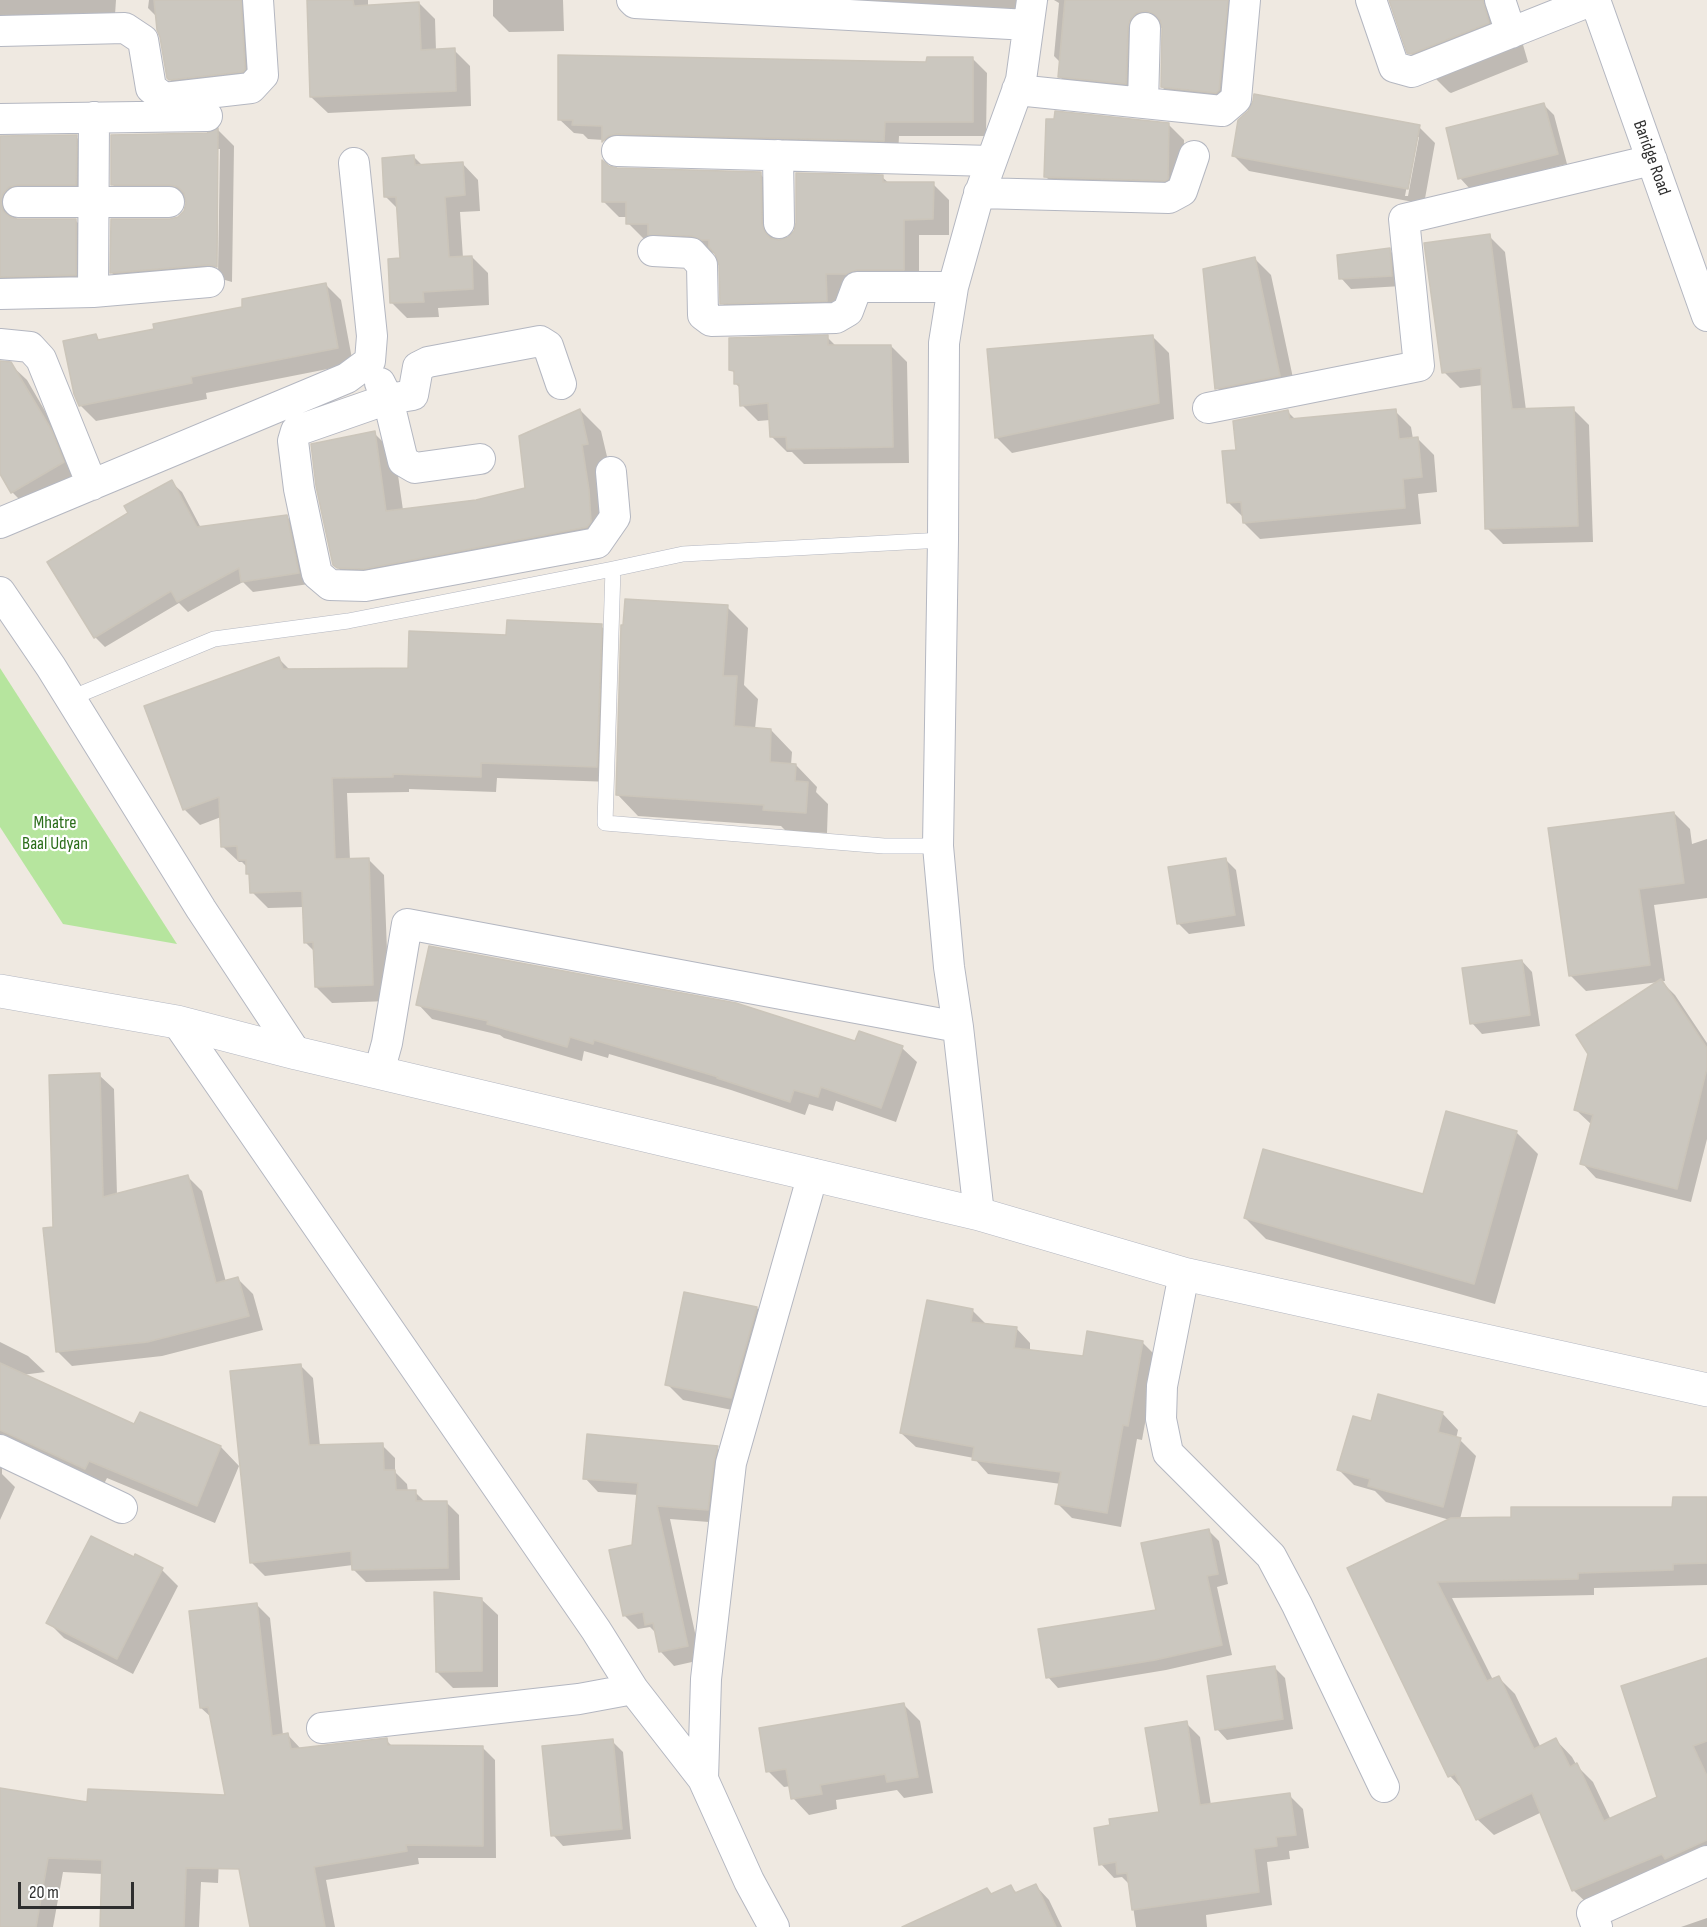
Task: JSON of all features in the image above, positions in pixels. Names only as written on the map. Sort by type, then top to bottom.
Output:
[{"type":"main road","points":[[0,991],[177,1022],[296,1053],[979,1214],[1184,1274],[1706,1392]]},
{"type":"street","points":[[0,31],[125,28],[143,40],[151,88],[164,98],[251,88],[263,75],[258,0]]},
{"type":"street","points":[[632,0],[635,3],[1030,13],[1021,80],[979,193],[953,287],[944,343],[938,846],[949,967],[979,1214]]},
{"type":"street","points":[[1017,90],[1221,111],[1236,99],[1245,0]]},
{"type":"street","points":[[1371,0],[1394,67],[1412,72],[1594,0]]},
{"type":"street","points":[[1500,0],[1511,33]]},
{"type":"street","name":"Baridge Road","points":[[1594,0],[1707,316]]},
{"type":"street","points":[[1143,103],[1146,28]]},
{"type":"street","points":[[0,119],[207,116]]},
{"type":"street","points":[[93,292],[94,117]]},
{"type":"street","points":[[616,151],[991,161]]},
{"type":"street","points":[[778,155],[779,223]]},
{"type":"street","points":[[979,193],[1169,198],[1182,191],[1194,156]]},
{"type":"street","points":[[1208,408],[1419,366],[1404,219],[1652,160]]},
{"type":"street","points":[[354,163],[372,336],[370,361],[388,399],[403,461],[415,468],[480,459]]},
{"type":"street","points":[[18,202],[169,202]]},
{"type":"street","points":[[653,251],[691,253],[702,265],[703,315],[711,321],[836,318],[848,311],[856,287],[953,287]]},
{"type":"street","points":[[0,294],[93,292],[209,282]]},
{"type":"street","points":[[561,384],[548,346],[540,341],[428,362],[418,368],[413,395],[388,399],[296,431],[293,441],[299,489],[317,574],[330,585],[365,586],[597,543],[615,517],[611,472]]},
{"type":"street","points":[[0,344],[30,347],[41,359],[92,485]]},
{"type":"street","points":[[0,523],[347,378],[370,361]]},
{"type":"street","points":[[0,591],[71,698],[201,909],[296,1053]]},
{"type":"street","points":[[379,1072],[387,1042],[407,924],[958,1027]]},
{"type":"street","points":[[177,1022],[596,1630],[633,1689],[703,1779],[749,1881],[774,1927]]},
{"type":"street","points":[[703,1779],[706,1679],[731,1463],[813,1174]]},
{"type":"street","points":[[1184,1274],[1162,1386],[1161,1419],[1168,1453],[1271,1556],[1298,1605],[1384,1787]]},
{"type":"street","points":[[0,1450],[122,1508]]},
{"type":"street","points":[[322,1728],[579,1699],[633,1689]]},
{"type":"street","points":[[1597,1927],[1592,1913],[1707,1861]]},
{"type":"lane","points":[[71,698],[214,639],[348,621],[683,554],[943,540]]},
{"type":"lane","points":[[613,569],[605,823],[884,846],[938,846]]},
{"type":"green space","name":"Mhatre Baal Udyan","points":[[0,668],[177,944],[63,924],[0,827]]},
{"type":"building","points":[[154,0],[241,0],[245,69],[243,72],[169,80],[157,30]]},
{"type":"building","points":[[307,0],[353,0],[354,6],[419,2],[421,50],[455,48],[456,91],[310,97]]},
{"type":"building","points":[[1065,0],[1228,0],[1219,90],[1216,93],[1161,87],[1162,28],[1160,20],[1154,14],[1146,11],[1136,13],[1128,27],[1126,84],[1058,77]]},
{"type":"building","points":[[1389,0],[1483,0],[1489,23],[1411,54],[1407,53]]},
{"type":"building","points":[[558,55],[926,62],[927,57],[973,57],[973,122],[885,122],[884,141],[617,134],[608,136],[602,142],[602,126],[572,125],[573,120],[558,120]]},
{"type":"building","points":[[1254,94],[1420,125],[1408,189],[1232,156],[1238,120],[1248,111]]},
{"type":"building","points":[[1544,103],[1558,154],[1458,179],[1446,128]]},
{"type":"building","points":[[1055,111],[1169,123],[1168,179],[1165,181],[1044,177],[1046,119],[1054,119]]},
{"type":"building","points":[[218,128],[217,267],[208,265],[110,273],[111,219],[170,219],[178,217],[184,211],[186,203],[184,193],[178,187],[170,185],[111,185],[111,135],[207,133]]},
{"type":"building","points":[[77,135],[76,185],[17,185],[9,187],[1,201],[3,211],[17,219],[76,219],[76,275],[0,277],[0,136]]},
{"type":"building","points":[[414,155],[415,165],[463,162],[465,195],[445,197],[449,257],[472,256],[473,289],[423,292],[424,302],[390,303],[388,259],[400,258],[396,197],[384,197],[382,158]]},
{"type":"building","points":[[602,160],[609,166],[617,168],[761,172],[762,224],[770,238],[779,240],[788,237],[794,231],[796,173],[883,175],[883,182],[934,182],[933,219],[904,220],[904,270],[857,270],[846,274],[826,274],[827,301],[720,304],[719,265],[715,254],[709,247],[709,240],[701,240],[692,236],[648,235],[648,224],[626,224],[626,202],[602,202]]},
{"type":"building","points":[[1490,234],[1512,409],[1574,407],[1578,526],[1485,529],[1481,368],[1442,373],[1424,243]]},
{"type":"building","points":[[1390,248],[1392,276],[1339,279],[1337,255]]},
{"type":"building","points":[[1255,257],[1280,376],[1215,389],[1203,269]]},
{"type":"building","points":[[326,283],[338,348],[191,377],[192,383],[79,406],[74,394],[63,341],[96,334],[98,340],[154,329],[153,324],[242,307],[242,299]]},
{"type":"building","points":[[828,335],[828,345],[891,345],[893,447],[787,449],[786,437],[770,437],[768,403],[740,406],[739,384],[734,384],[734,371],[729,370],[729,338]]},
{"type":"building","points":[[1153,335],[1159,403],[995,438],[987,349]]},
{"type":"building","points":[[0,361],[11,362],[52,431],[64,462],[11,493],[0,474]]},
{"type":"building","points":[[580,409],[588,444],[582,445],[591,522],[587,527],[364,569],[337,568],[333,565],[316,486],[311,444],[375,431],[386,511],[476,500],[525,488],[519,436]]},
{"type":"building","points":[[1396,409],[1399,439],[1418,437],[1422,477],[1403,479],[1405,508],[1243,523],[1241,502],[1227,503],[1222,451],[1236,450],[1233,421],[1288,410],[1290,419]]},
{"type":"building","points":[[172,480],[197,527],[287,515],[299,573],[241,582],[239,568],[177,602],[171,591],[94,638],[47,562],[128,513],[124,506]]},
{"type":"building","points":[[625,599],[728,605],[723,676],[737,676],[734,726],[771,729],[770,762],[796,764],[795,781],[808,782],[806,813],[763,810],[764,805],[616,795],[621,625],[623,625]]},
{"type":"building","points":[[507,620],[602,624],[597,767],[481,763],[481,777],[393,774],[393,777],[332,778],[335,859],[369,858],[373,985],[315,987],[313,942],[304,943],[302,891],[250,893],[246,860],[238,860],[237,846],[221,847],[219,797],[183,810],[144,706],[279,657],[283,669],[408,668],[409,631],[506,635]]},
{"type":"building","points":[[1674,812],[1684,883],[1639,889],[1650,965],[1569,976],[1548,828]]},
{"type":"building","points":[[1226,858],[1235,915],[1177,924],[1168,867]]},
{"type":"building","points":[[429,946],[736,1003],[855,1041],[859,1031],[903,1046],[881,1108],[821,1087],[818,1097],[794,1090],[790,1102],[718,1077],[594,1040],[593,1044],[570,1037],[567,1047],[487,1024],[488,1021],[416,1005]]},
{"type":"building","points":[[1522,960],[1530,1015],[1470,1024],[1462,968]]},
{"type":"building","points":[[1661,979],[1707,1048],[1707,1068],[1677,1189],[1580,1164],[1593,1115],[1574,1110],[1588,1054],[1576,1035]]},
{"type":"building","points":[[100,1073],[103,1197],[188,1175],[216,1283],[238,1277],[249,1316],[147,1342],[56,1352],[43,1228],[53,1227],[49,1075]]},
{"type":"building","points":[[1446,1111],[1517,1131],[1474,1284],[1244,1218],[1263,1149],[1423,1194]]},
{"type":"building","points":[[684,1292],[757,1307],[731,1398],[665,1385]]},
{"type":"building","points":[[927,1300],[973,1309],[971,1322],[1017,1327],[1014,1348],[1083,1356],[1087,1331],[1143,1341],[1128,1426],[1123,1425],[1107,1513],[1055,1504],[1061,1472],[972,1460],[974,1447],[900,1433]]},
{"type":"building","points":[[0,1363],[134,1424],[140,1412],[221,1446],[197,1506],[89,1461],[85,1469],[0,1430]]},
{"type":"building","points":[[301,1364],[309,1445],[383,1443],[384,1470],[395,1470],[396,1490],[416,1490],[416,1501],[447,1501],[448,1568],[352,1570],[351,1551],[250,1563],[230,1371]]},
{"type":"building","points":[[1378,1394],[1443,1412],[1438,1432],[1461,1438],[1443,1507],[1368,1486],[1370,1479],[1337,1470],[1353,1416],[1371,1421]]},
{"type":"building","points":[[587,1434],[718,1446],[708,1510],[657,1506],[688,1646],[659,1652],[653,1623],[645,1625],[643,1612],[623,1616],[609,1550],[632,1545],[638,1483],[583,1479]]},
{"type":"building","points":[[1673,1497],[1707,1497],[1707,1563],[1673,1564],[1673,1570],[1578,1573],[1578,1579],[1437,1582],[1487,1681],[1499,1676],[1534,1749],[1556,1738],[1570,1767],[1577,1763],[1604,1821],[1657,1797],[1621,1686],[1707,1658],[1707,1741],[1693,1746],[1707,1776],[1707,1840],[1665,1859],[1662,1854],[1572,1891],[1532,1793],[1476,1820],[1455,1774],[1448,1777],[1347,1568],[1451,1518],[1511,1517],[1511,1507],[1672,1507]]},
{"type":"building","points":[[1209,1529],[1218,1574],[1207,1576],[1222,1645],[1155,1660],[1046,1678],[1038,1629],[1156,1610],[1141,1543]]},
{"type":"building","points":[[91,1536],[163,1568],[117,1659],[46,1623]]},
{"type":"building","points":[[434,1592],[482,1598],[482,1671],[436,1672]]},
{"type":"building","points":[[257,1603],[272,1736],[288,1733],[291,1749],[387,1738],[388,1745],[483,1746],[483,1846],[406,1845],[407,1851],[314,1867],[325,1927],[250,1927],[239,1869],[186,1868],[184,1927],[100,1927],[102,1860],[48,1858],[36,1927],[0,1927],[0,1788],[87,1802],[88,1789],[225,1795],[208,1707],[200,1708],[189,1611]]},
{"type":"building","points":[[1275,1666],[1283,1719],[1215,1730],[1207,1676]]},
{"type":"building","points":[[904,1703],[918,1777],[887,1782],[885,1774],[820,1785],[822,1794],[791,1799],[786,1769],[766,1772],[759,1728]]},
{"type":"building","points":[[1187,1721],[1200,1805],[1290,1793],[1296,1835],[1276,1837],[1277,1846],[1254,1849],[1259,1892],[1132,1910],[1127,1873],[1117,1874],[1116,1862],[1099,1865],[1094,1828],[1110,1825],[1109,1819],[1159,1812],[1145,1728]]},
{"type":"building","points":[[613,1739],[622,1829],[551,1836],[542,1746]]},
{"type":"building","points":[[1036,1884],[1056,1927],[902,1927],[987,1888],[991,1894],[1011,1885],[1015,1893]]}]
